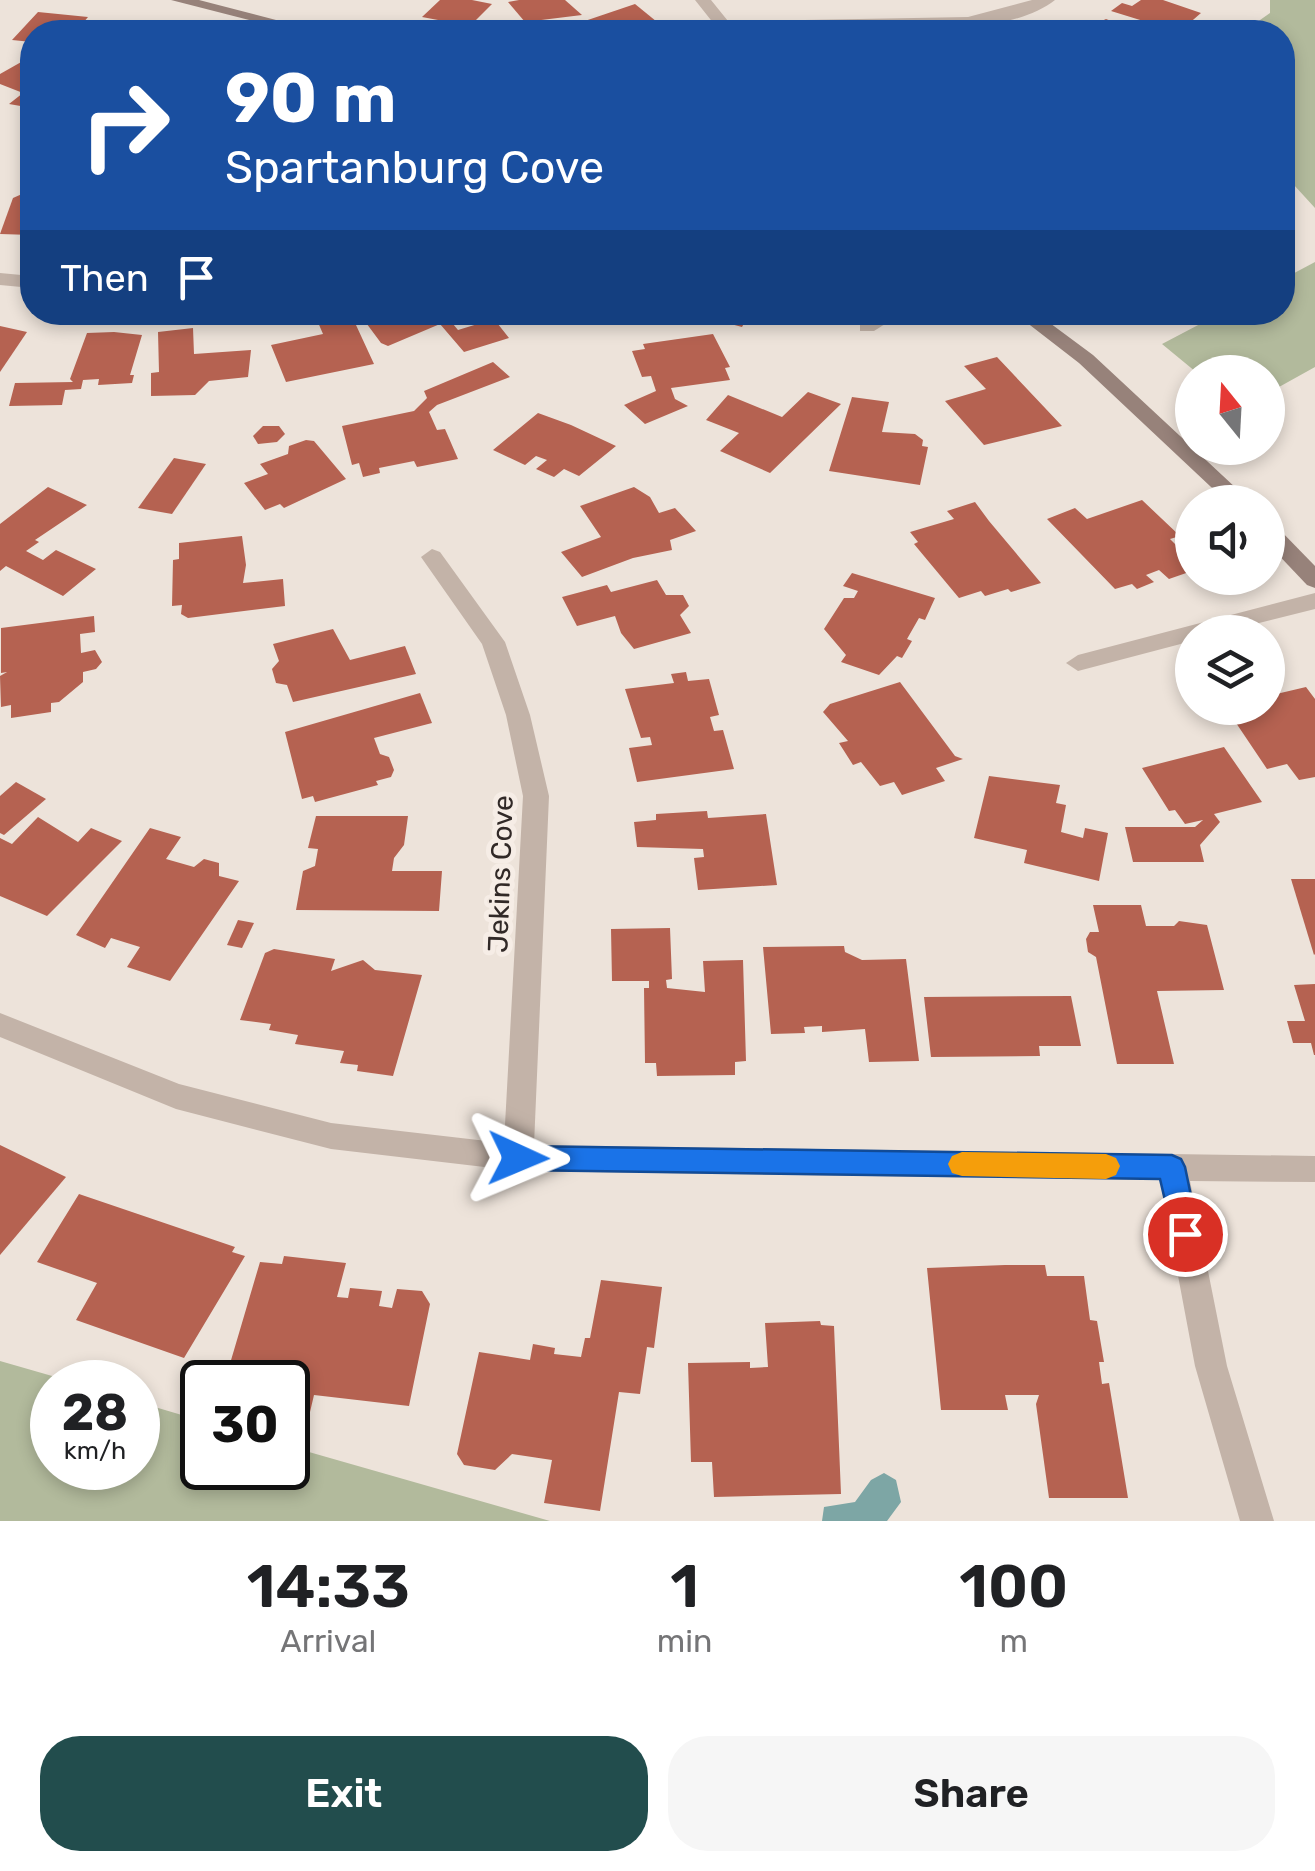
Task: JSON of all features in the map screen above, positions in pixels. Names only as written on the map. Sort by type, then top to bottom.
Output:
[{"type":"street","points":[[179,0],[263,20]]},
{"type":"street","points":[[980,20],[1014,14],[1046,0]]},
{"type":"street","points":[[867,327],[871,325]]},
{"type":"street","points":[[1040,325],[1086,358],[1222,485]]},
{"type":"street","points":[[1285,549],[1315,580]]},
{"type":"street","name":"Jekins Cove","points":[[432,558],[493,642],[518,715],[536,796],[518,1158]]},
{"type":"street","points":[[1262,615],[1315,601]]},
{"type":"street","points":[[1078,663],[1175,638]]},
{"type":"street","points":[[0,1025],[176,1096],[331,1136],[518,1158],[1315,1168]]},
{"type":"street","points":[[1172,1167],[1211,1366],[1257,1521]]},
{"type":"green space","points":[[1270,0],[1315,0],[1315,208],[1295,186],[1295,20],[1260,20],[1270,13]]},
{"type":"green space","points":[[1315,262],[1315,367],[1285,384],[1285,355],[1175,355],[1162,344],[1198,325],[1295,325],[1295,273]]},
{"type":"green space","points":[[0,1361],[30,1370],[30,1490],[160,1490],[160,1409],[180,1414],[180,1490],[310,1490],[310,1452],[550,1521],[0,1521]]},
{"type":"water","points":[[884,1473],[896,1480],[901,1502],[887,1521],[822,1521],[824,1507],[855,1502],[871,1480]]},
{"type":"building","points":[[440,0],[492,4],[476,20],[422,17]]},
{"type":"building","points":[[565,0],[582,15],[523,20],[508,2]]},
{"type":"building","points":[[1141,0],[1163,0],[1201,13],[1193,20],[1140,20],[1111,11],[1122,3],[1132,6]]},
{"type":"building","points":[[635,4],[655,20],[588,20]]},
{"type":"building","points":[[38,12],[88,17],[86,20],[31,20]]},
{"type":"building","points":[[20,63],[20,92],[0,84],[0,74]]},
{"type":"building","points":[[20,195],[20,235],[0,234],[13,198]]},
{"type":"building","points":[[319,325],[356,325],[374,364],[286,382],[271,345],[323,334]]},
{"type":"building","points":[[368,325],[438,325],[388,346]]},
{"type":"building","points":[[441,325],[454,325],[458,330],[499,325],[509,338],[464,352]]},
{"type":"building","points":[[0,326],[27,332],[0,372]]},
{"type":"building","points":[[193,328],[194,354],[251,350],[248,377],[209,381],[195,395],[151,396],[151,373],[159,372],[158,332]]},
{"type":"building","points":[[87,333],[142,335],[130,375],[134,375],[132,383],[98,385],[99,379],[83,380],[81,389],[65,390],[62,405],[9,406],[15,383],[73,382],[70,379]]},
{"type":"building","points":[[713,334],[730,367],[725,368],[730,380],[671,388],[675,399],[688,406],[645,424],[624,405],[656,391],[651,376],[642,377],[632,351],[645,349],[643,344]]},
{"type":"building","points":[[997,357],[1062,426],[984,445],[945,401],[986,389],[964,366]]},
{"type":"building","points":[[493,362],[510,377],[437,405],[429,412],[437,430],[445,429],[458,459],[417,467],[414,461],[379,468],[380,473],[363,477],[359,463],[352,465],[342,426],[414,411],[427,398],[424,391]]},
{"type":"building","points":[[808,392],[841,404],[770,473],[720,451],[739,433],[706,420],[728,395],[782,417]]},
{"type":"building","points":[[852,397],[889,402],[882,432],[915,434],[923,440],[922,446],[928,447],[920,485],[829,471]]},
{"type":"building","points":[[538,413],[616,446],[579,476],[564,469],[554,477],[536,469],[547,460],[536,456],[525,465],[493,450]]},
{"type":"building","points":[[263,426],[279,426],[285,434],[277,442],[258,444],[253,436]]},
{"type":"building","points":[[314,441],[346,479],[284,508],[280,504],[265,510],[244,483],[268,474],[260,464],[288,454],[289,446]]},
{"type":"building","points":[[174,458],[206,464],[172,514],[138,508]]},
{"type":"building","points":[[48,487],[87,505],[35,540],[39,542],[26,551],[43,560],[56,550],[96,569],[63,596],[6,566],[0,571],[0,524]]},
{"type":"building","points":[[634,487],[650,497],[659,513],[675,508],[696,531],[670,540],[672,550],[633,558],[582,577],[561,552],[601,537],[580,506]]},
{"type":"building","points":[[1142,500],[1175,531],[1175,538],[1170,539],[1175,544],[1175,577],[1169,579],[1159,570],[1146,575],[1154,582],[1137,589],[1132,584],[1115,589],[1047,519],[1075,508],[1087,519]]},
{"type":"building","points":[[975,502],[1041,583],[1011,592],[1008,589],[985,596],[981,591],[959,598],[914,544],[918,542],[910,532],[954,519],[947,511]]},
{"type":"building","points":[[242,536],[246,565],[243,583],[283,579],[285,606],[188,618],[181,614],[182,605],[172,606],[173,560],[179,559],[179,543]]},
{"type":"building","points":[[852,573],[935,598],[925,620],[919,618],[907,639],[912,641],[902,658],[897,656],[879,675],[841,662],[846,655],[824,629],[844,598],[854,598],[858,591],[843,586]]},
{"type":"building","points":[[657,580],[666,595],[683,595],[689,606],[680,615],[691,633],[634,649],[621,633],[615,616],[577,626],[562,597],[607,585],[611,592]]},
{"type":"building","points":[[94,616],[95,632],[80,634],[81,653],[95,650],[102,662],[96,669],[83,672],[83,682],[59,702],[51,703],[51,712],[11,718],[11,705],[1,707],[0,676],[7,672],[1,673],[1,628]]},
{"type":"building","points":[[333,629],[350,660],[405,646],[416,674],[293,702],[287,685],[276,683],[272,669],[279,661],[273,644]]},
{"type":"building","points":[[686,672],[688,681],[709,679],[719,715],[710,717],[714,731],[723,730],[734,769],[637,782],[629,748],[652,745],[650,737],[641,738],[625,689],[674,683],[671,674]]},
{"type":"building","points":[[900,682],[955,756],[963,759],[936,768],[945,781],[902,795],[894,782],[880,786],[861,762],[853,765],[839,743],[848,741],[823,712],[830,704]]},
{"type":"building","points":[[1306,687],[1315,699],[1315,777],[1299,780],[1287,764],[1267,769],[1237,725],[1285,725],[1285,692]]},
{"type":"building","points":[[420,693],[432,723],[374,738],[380,754],[389,757],[394,770],[391,777],[376,781],[378,785],[315,802],[313,796],[302,799],[285,732]]},
{"type":"building","points":[[1224,747],[1262,802],[1214,814],[1220,822],[1200,845],[1204,862],[1133,862],[1125,827],[1195,827],[1203,820],[1185,824],[1175,810],[1169,811],[1142,768]]},
{"type":"building","points":[[989,776],[1060,785],[1056,803],[1066,805],[1061,832],[1083,838],[1085,828],[1108,833],[1099,881],[1024,863],[1027,850],[974,838]]},
{"type":"building","points":[[16,782],[46,799],[4,835],[0,833],[0,796]]},
{"type":"building","points":[[707,811],[708,818],[766,814],[777,885],[698,890],[694,858],[704,857],[703,849],[637,847],[634,822],[656,820],[656,814]]},
{"type":"building","points":[[316,816],[408,816],[404,845],[394,858],[392,871],[442,871],[439,911],[296,910],[303,871],[315,866],[318,849],[308,848]]},
{"type":"building","points":[[38,817],[78,842],[91,828],[122,841],[47,916],[0,896],[0,838],[12,844]]},
{"type":"building","points":[[150,828],[181,837],[166,859],[194,867],[204,859],[219,863],[219,876],[239,881],[170,981],[127,967],[140,947],[111,938],[105,948],[76,935]]},
{"type":"building","points":[[1291,879],[1315,879],[1314,955]]},
{"type":"building","points":[[1093,905],[1141,905],[1146,926],[1174,926],[1179,921],[1207,925],[1224,990],[1157,991],[1174,1064],[1117,1064],[1096,957],[1088,952],[1086,939],[1090,932],[1099,932]]},
{"type":"building","points":[[238,920],[254,923],[242,948],[227,945]]},
{"type":"building","points":[[670,928],[672,979],[666,980],[667,988],[705,992],[703,961],[743,960],[746,1061],[735,1062],[735,1075],[657,1076],[656,1063],[645,1063],[644,988],[649,988],[649,981],[612,981],[611,929]]},
{"type":"building","points":[[844,946],[845,952],[862,960],[906,959],[919,1061],[869,1062],[865,1029],[822,1032],[822,1026],[804,1027],[805,1033],[771,1034],[763,947]]},
{"type":"building","points":[[274,949],[335,959],[331,971],[363,960],[375,970],[422,975],[393,1076],[357,1071],[358,1065],[340,1063],[344,1051],[295,1044],[298,1035],[269,1030],[271,1024],[240,1020],[265,953]]},
{"type":"building","points":[[1315,984],[1314,1055],[1311,1043],[1293,1043],[1287,1021],[1305,1021],[1294,985]]},
{"type":"building","points":[[1071,996],[1081,1046],[1039,1046],[1040,1056],[931,1057],[924,997]]},
{"type":"building","points":[[0,1145],[66,1177],[0,1255]]},
{"type":"building","points":[[79,1194],[235,1247],[232,1252],[245,1256],[184,1358],[76,1320],[97,1283],[37,1262]]},
{"type":"building","points":[[284,1256],[346,1263],[337,1297],[348,1298],[350,1288],[382,1291],[379,1306],[392,1308],[397,1289],[422,1291],[430,1304],[409,1406],[314,1395],[310,1412],[310,1360],[231,1360],[260,1262],[282,1264]]},
{"type":"building","points":[[1045,1265],[1047,1276],[1084,1276],[1090,1320],[1097,1321],[1104,1362],[1099,1362],[1102,1384],[1109,1383],[1128,1498],[1049,1498],[1036,1404],[1039,1395],[1005,1395],[1008,1410],[941,1410],[927,1268]]},
{"type":"building","points":[[601,1280],[662,1287],[654,1348],[647,1347],[640,1394],[619,1392],[600,1511],[544,1503],[552,1460],[512,1454],[495,1470],[464,1465],[457,1454],[479,1352],[530,1360],[533,1344],[555,1348],[554,1354],[581,1357],[585,1338],[590,1338]]},
{"type":"building","points":[[820,1321],[821,1325],[834,1326],[841,1494],[714,1497],[712,1462],[691,1462],[688,1363],[750,1362],[750,1368],[768,1367],[765,1323]]},
{"type":"slow traffic","points":[[962,1164],[1106,1166]]},
{"type":"route","points":[[518,1158],[1172,1167],[1185,1234]]}]
